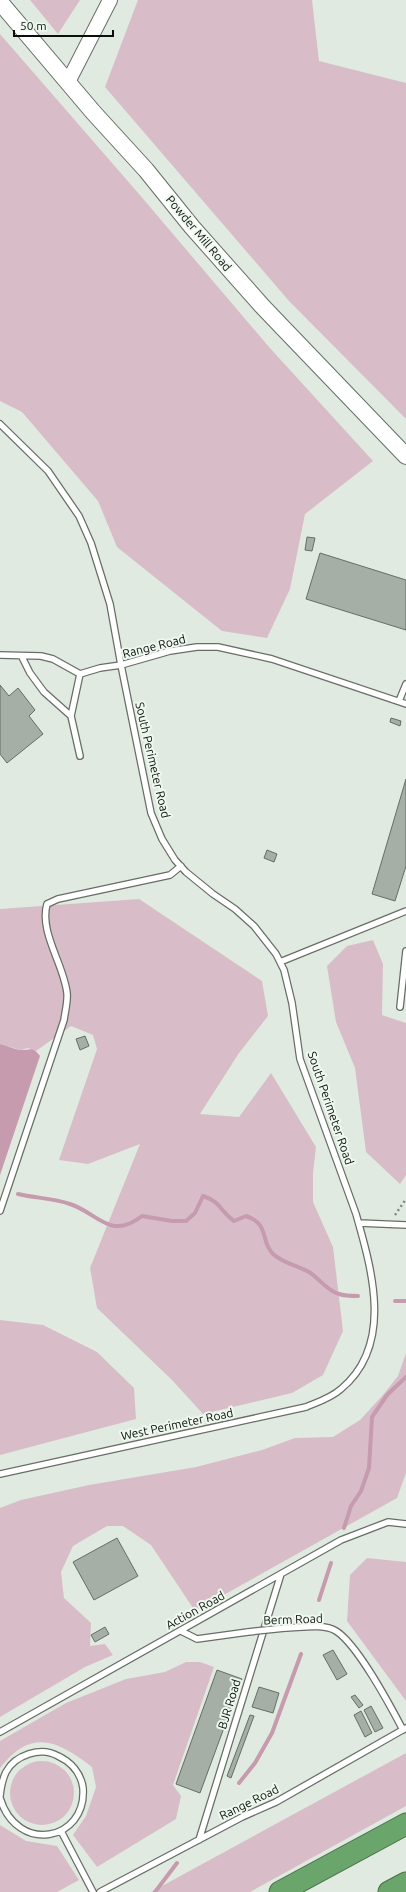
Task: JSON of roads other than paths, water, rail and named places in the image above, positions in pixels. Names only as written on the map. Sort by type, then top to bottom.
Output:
[{"type":"highway","points":[[280,1892],[406,1824]]},
{"type":"highway","points":[[389,1892],[406,1883]]},
{"type":"main road","name":"Powder Mill Road","points":[[0,2],[146,170],[192,227],[262,307],[406,456]]},
{"type":"street","points":[[68,82],[110,0]]},
{"type":"lane","name":"South Perimeter Road","points":[[0,424],[48,471],[79,516],[91,543],[110,604],[151,813],[166,848],[181,866],[213,894],[235,909],[254,926],[276,954],[284,970],[292,1003],[300,1058],[359,1223],[373,1294],[374,1329],[370,1347],[364,1363],[351,1379]]},
{"type":"lane","name":"Range Road","points":[[80,674],[170,652],[197,647],[218,647],[272,659],[406,704]]},
{"type":"lane","points":[[0,655],[22,657],[41,656],[53,659],[80,674],[71,716],[80,756]]},
{"type":"lane","points":[[22,657],[30,673],[44,692],[71,716]]},
{"type":"lane","points":[[399,701],[406,684]]},
{"type":"lane","points":[[0,1211],[64,1020],[68,993],[49,935],[45,912],[47,904],[58,899],[170,875],[181,866]]},
{"type":"lane","points":[[280,962],[406,911]]},
{"type":"lane","points":[[400,1007],[406,951]]},
{"type":"lane","points":[[359,1223],[406,1225]]},
{"type":"lane","name":"West Perimeter Road","points":[[0,1474],[306,1407],[329,1398],[351,1379]]},
{"type":"lane","name":"Action Road","points":[[0,1732],[108,1670],[181,1632],[341,1540],[388,1522],[406,1524]]},
{"type":"lane","name":"BJR Road","points":[[199,1840],[281,1574]]},
{"type":"lane","name":"Berm Road","points":[[181,1632],[198,1639],[285,1628],[323,1627],[336,1631],[358,1654],[404,1729]]},
{"type":"lane","name":"Range Road","points":[[100,1892],[242,1817],[276,1802],[404,1729]]},
{"type":"lane","points":[[41,1751],[55,1754],[67,1760],[77,1771],[82,1784],[83,1797],[80,1811],[72,1822],[61,1831],[48,1835],[35,1835],[22,1830],[11,1822],[2,1812],[0,1797],[1,1784],[6,1771],[15,1761],[28,1754],[41,1751]]},
{"type":"lane","points":[[61,1831],[93,1892]]},
{"type":"waterway","points":[[18,1194],[57,1200],[70,1204],[80,1208],[104,1223],[113,1226],[121,1226],[131,1223],[142,1216],[172,1221],[186,1221],[195,1213],[203,1196],[209,1198],[217,1204],[234,1221],[246,1216],[259,1223],[269,1249],[277,1257],[309,1272],[327,1288],[335,1292],[344,1295],[358,1296]]},
{"type":"waterway","points":[[395,1301],[406,1301]]},
{"type":"waterway","points":[[344,1528],[351,1506],[361,1491],[369,1468],[372,1417],[387,1395],[406,1377]]},
{"type":"waterway","points":[[319,1600],[331,1563]]},
{"type":"waterway","points":[[239,1783],[255,1763],[272,1733],[301,1654]]},
{"type":"waterway","points":[[155,1892],[177,1863]]}]
